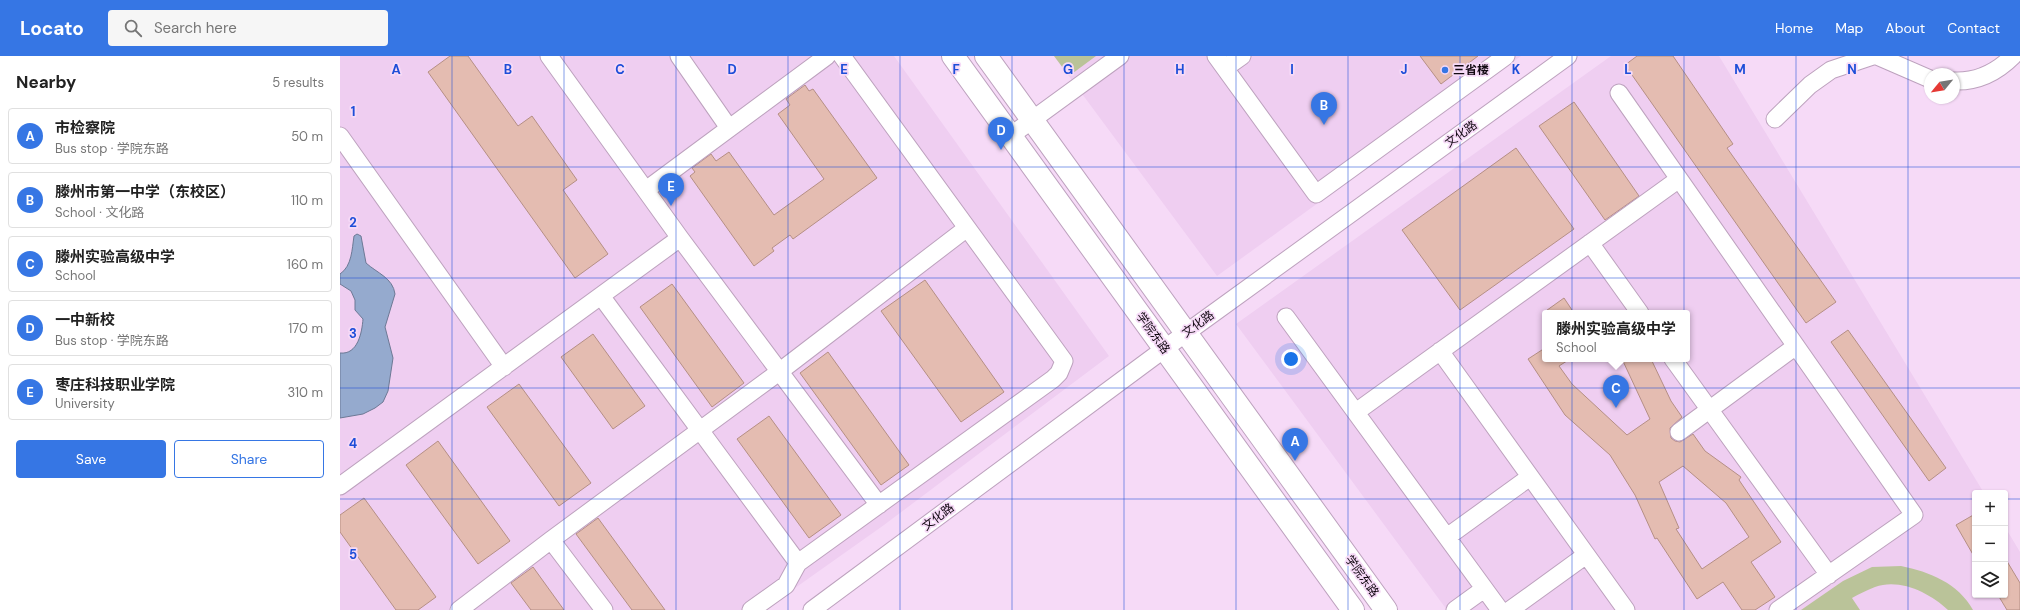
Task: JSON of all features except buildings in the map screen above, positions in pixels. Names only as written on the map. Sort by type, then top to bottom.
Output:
[{"type":"main road","name":"学院东路","points":[[953,56],[1353,610]]},
{"type":"main road","name":"学院东路","points":[[986,56],[1386,610]]},
{"type":"street","points":[[549,56],[680,238],[879,505]]},
{"type":"street","points":[[646,190],[827,56]]},
{"type":"street","points":[[751,610],[786,585],[798,563],[1053,379],[1059,373],[1064,361],[842,56]]},
{"type":"street","points":[[1010,136],[1120,56]]},
{"type":"street","points":[[1242,56],[1221,62],[1316,194],[1506,56]]},
{"type":"street","name":"文化路","points":[[812,610],[1164,349],[1568,56]]},
{"type":"street","points":[[1775,119],[1810,85],[1831,70],[1873,56]]},
{"type":"street","points":[[1877,56],[1924,76]]},
{"type":"street","points":[[1960,82],[1964,82],[1989,75],[2013,56]]},
{"type":"street","points":[[683,58],[730,128]]},
{"type":"street","points":[[1619,93],[1914,515],[1778,610]]},
{"type":"street","points":[[340,136],[504,367]]},
{"type":"street","points":[[1356,412],[1679,179]]},
{"type":"street","points":[[459,610],[550,540],[779,372],[967,228]]},
{"type":"street","points":[[340,486],[680,238]]},
{"type":"street","points":[[1590,243],[1638,310]]},
{"type":"street","points":[[601,296],[798,563]]},
{"type":"street","points":[[1286,317],[1500,610]]},
{"type":"street","points":[[1679,432],[1796,346]]},
{"type":"street","points":[[1440,351],[1626,610]]},
{"type":"street","points":[[1675,362],[1829,575]]},
{"type":"street","points":[[1447,536],[1530,477]]},
{"type":"street","points":[[550,540],[604,610]]},
{"type":"street","points":[[1510,610],[1586,555]]},
{"type":"street","points":[[1455,610],[1484,589]]},
{"type":"shaded area","points":[[340,56],[894,56],[1109,356],[884,525],[764,610],[340,610]]},
{"type":"shaded area","points":[[1054,56],[1521,56],[1217,276]]},
{"type":"shaded area","points":[[1611,56],[1719,56],[1982,490],[1972,490],[1972,598],[2008,598],[2008,532],[2020,552],[2020,610],[1447,610],[1236,324]]},
{"type":"green space","points":[[1054,56],[1096,56],[1069,76]]},
{"type":"green space","points":[[1901,566],[1933,575],[1942,580],[1960,593],[1973,610],[1948,610],[1924,593],[1894,584],[1875,587],[1852,598],[1860,610],[1801,610],[1843,581],[1872,567]]},
{"type":"water","points":[[357,234],[361,236],[366,263],[384,276],[394,288],[395,294],[385,327],[393,358],[388,391],[383,402],[363,414],[340,418],[340,353],[346,353],[355,347],[362,330],[363,319],[355,310],[355,300],[351,291],[340,284],[340,274],[347,267],[352,252],[354,236]]},
{"type":"place","name":"三省楼","points":[[1445,70]]},
{"type":"place","name":"滕州市第一中学（东校区）","points":[[1324,125]]},
{"type":"place","name":"一中新校","points":[[1001,150]]},
{"type":"place","name":"枣庄科技职业学院","points":[[671,206]]},
{"type":"place","name":"滕州实验高级中学","points":[[1616,408]]},
{"type":"place","name":"市检察院","points":[[1295,461]]}]
